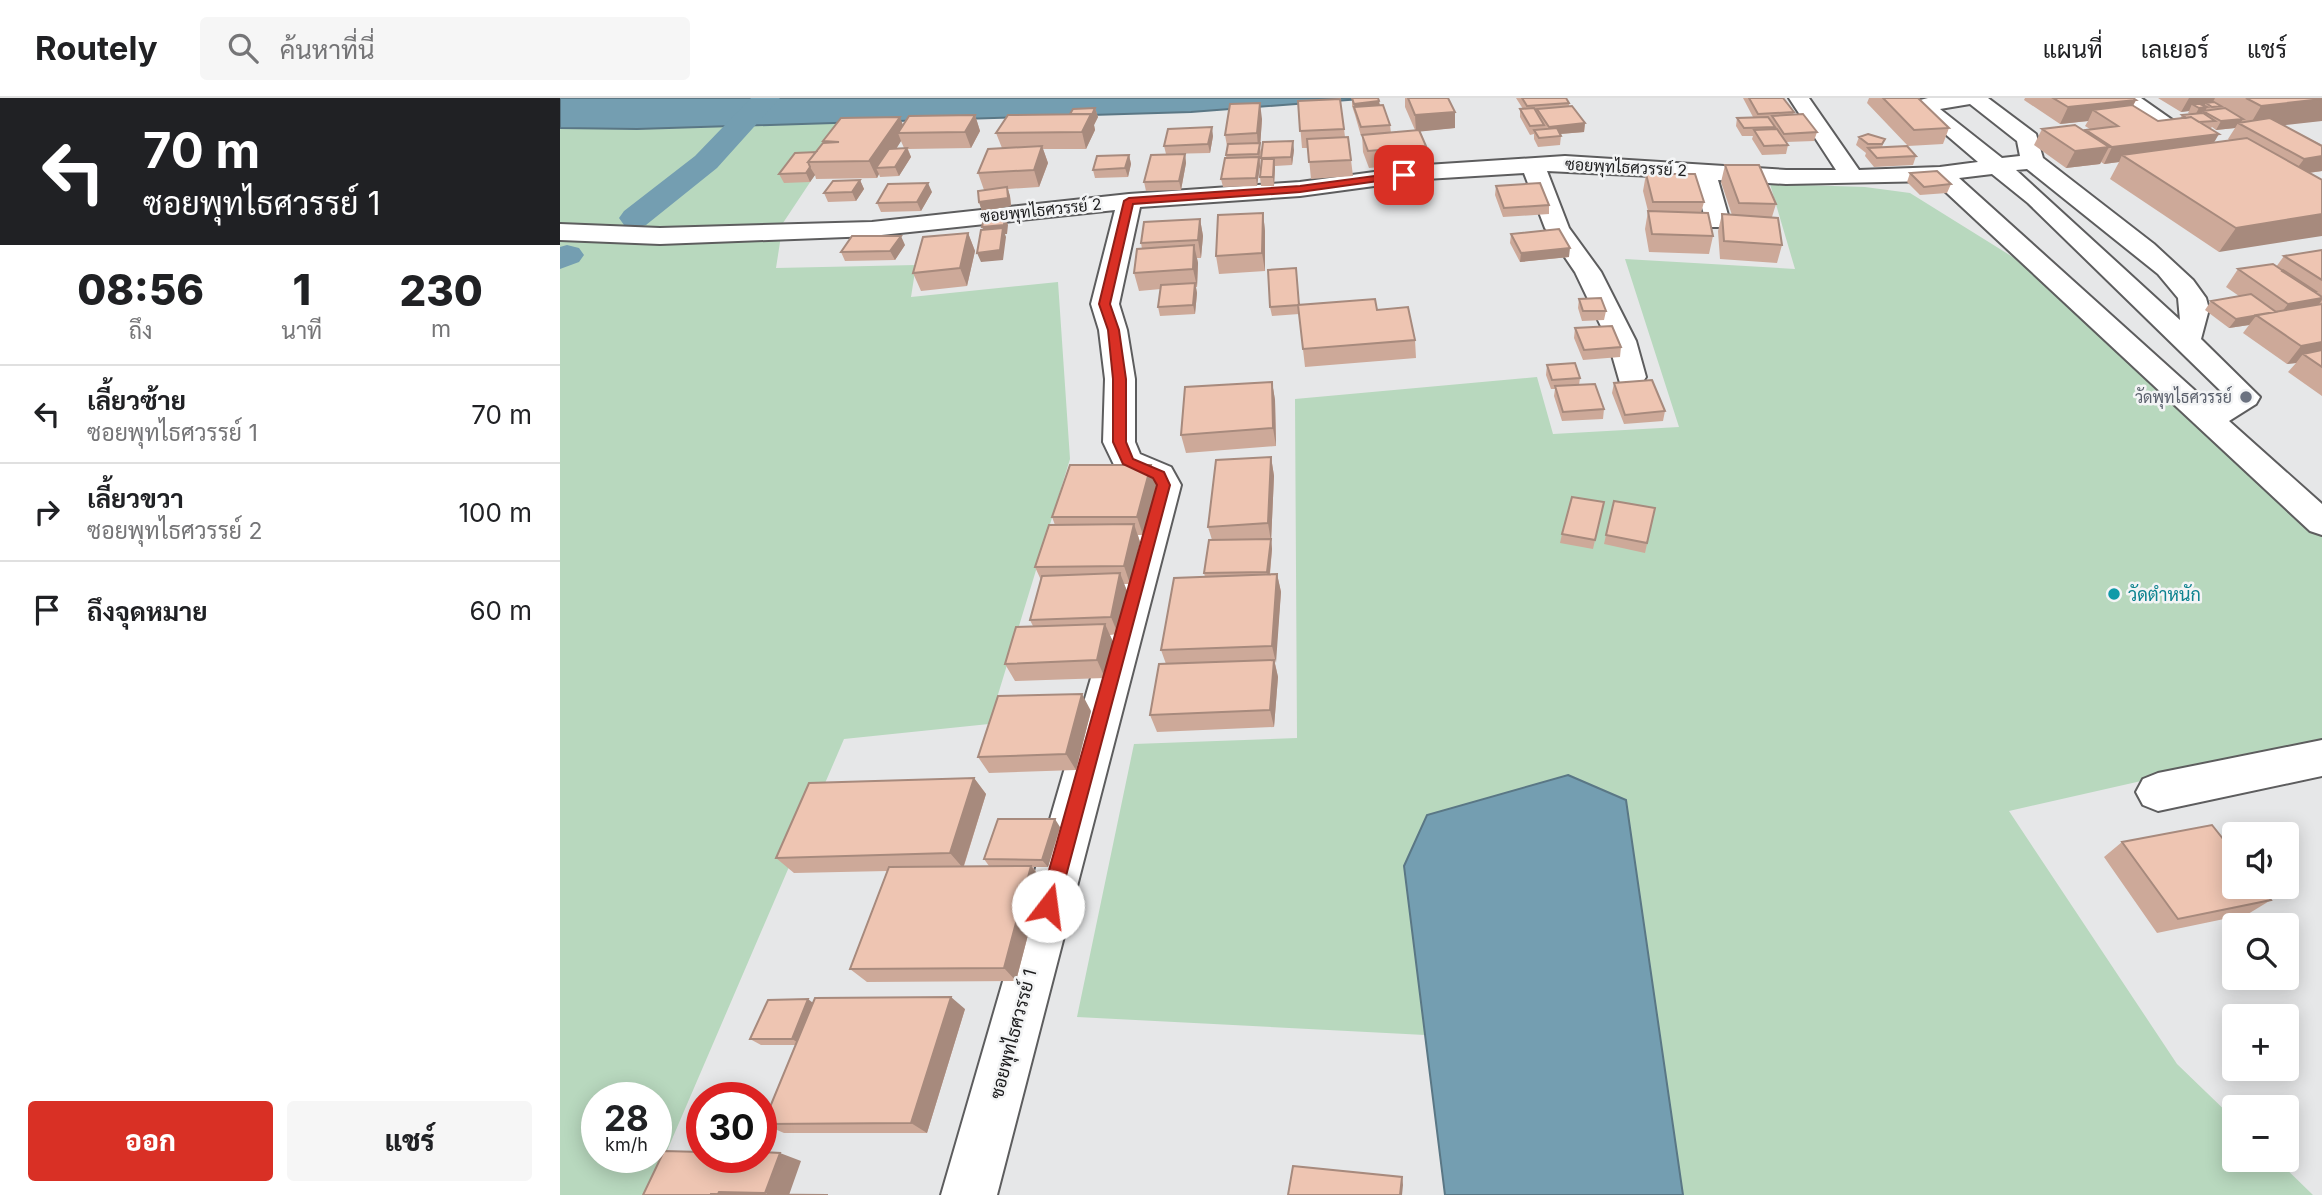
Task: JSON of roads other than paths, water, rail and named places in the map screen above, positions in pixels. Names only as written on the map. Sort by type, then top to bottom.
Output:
[{"type":"street","points":[[1799,98],[1852,176]]},
{"type":"street","points":[[1969,98],[1923,104],[2036,198],[2245,397],[2209,420]]},
{"type":"street","points":[[1975,98],[2030,150],[2165,267],[2191,295],[2197,316],[2186,338]]},
{"type":"street","points":[[2127,98],[2167,124],[2133,128]]},
{"type":"street","name":"ซอยพุทไธศวรรย์ 2","points":[[560,232],[660,236],[826,232],[1129,201],[1300,189],[1426,172],[1533,165],[1601,163],[1704,172],[1852,176],[1940,174],[1996,166],[2055,136]]},
{"type":"street","points":[[1533,165],[1557,228],[1588,272],[1622,341],[1631,377]]},
{"type":"street","points":[[1704,172],[1718,222]]},
{"type":"street","points":[[1940,174],[2322,523]]},
{"type":"street","name":"ซอยพุทไธศวรรย์ 1","points":[[969,1195],[1164,485],[1159,475],[1127,461],[1119,442],[1120,379],[1114,330],[1105,304],[1129,201]]},
{"type":"street","points":[[2158,792],[2322,758]]},
{"type":"water","points":[[560,98],[1374,98],[1191,112],[637,129],[560,128]]},
{"type":"water","points":[[1568,775],[1626,800],[1683,1195],[1445,1195],[1404,866],[1427,815]]},
{"type":"waterway","points":[[635,218],[706,162],[766,98]]},
{"type":"waterway","points":[[560,259],[567,255]]},
{"type":"place","name":"วัดพุทไธศวรรย์","points":[[2246,397]]},
{"type":"place","name":"วัดตำหนัก","points":[[2114,594]]}]
